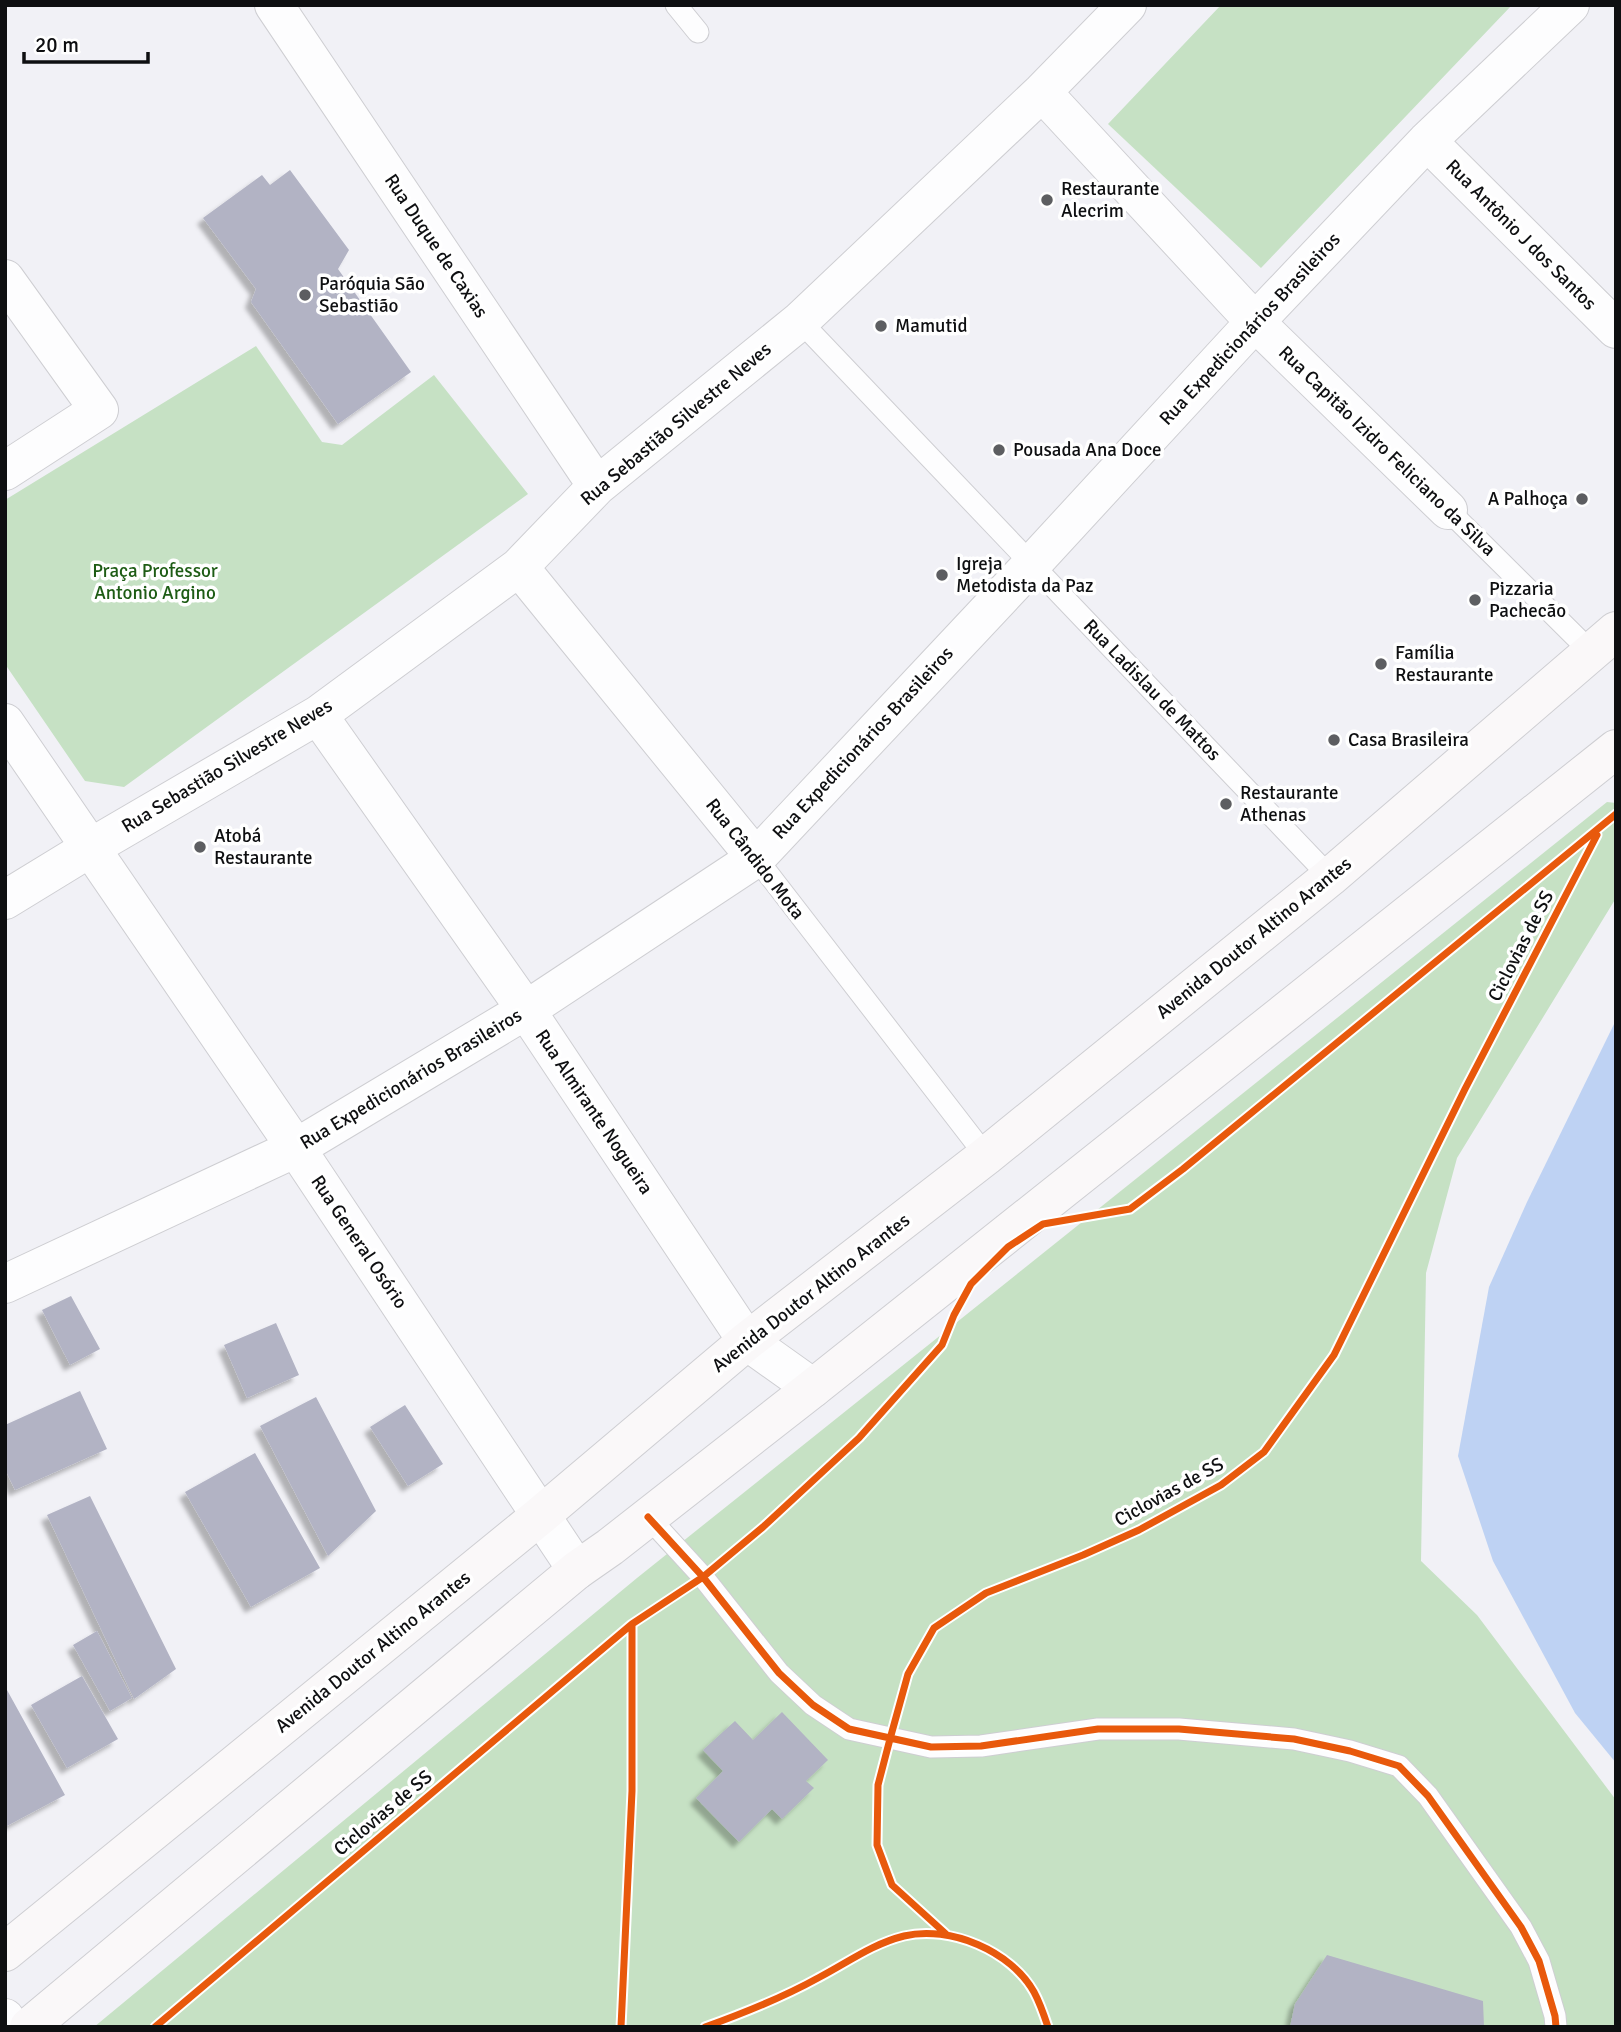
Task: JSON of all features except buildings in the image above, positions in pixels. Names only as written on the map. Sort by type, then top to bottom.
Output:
[{"type":"main road","name":"Avenida Doutor Altino Arantes","points":[[5,1952],[541,1515],[747,1341],[986,1156],[1330,877],[1604,642]]},
{"type":"main road","points":[[29,2027],[577,1570],[813,1388],[1616,749]]},
{"type":"street","name":"Rua Duque de Caxias","points":[[274,5],[597,486]]},
{"type":"street","name":"Rua Sebastião Silvestre Neves","points":[[5,900],[318,715],[519,567],[597,486],[800,321],[1042,92],[1127,5]]},
{"type":"street","name":"Rua Expedicionários Brasileiros","points":[[5,1284],[296,1148],[526,1010],[756,858],[1427,141],[1570,5]]},
{"type":"street","name":"Rua Capitão Izidro Feliciano da Silva","points":[[1042,92],[1255,322],[1448,510]]},
{"type":"street","name":"Rua Antônio J dos Santos","points":[[1427,141],[1616,330]]},
{"type":"street","points":[[5,279],[100,410],[5,471]]},
{"type":"street","name":"Rua Cândido Mota","points":[[519,567],[756,858]]},
{"type":"street","name":"Rua Almirante Nogueira","points":[[318,715],[526,1010],[747,1341],[813,1388]]},
{"type":"street","name":"Rua General Osório","points":[[5,723],[296,1148],[577,1570]]},
{"type":"street","points":[[5,2018],[11,2027]]},
{"type":"lane","points":[[676,5],[698,32]]},
{"type":"lane","name":"Rua Ladislau de Mattos","points":[[800,321],[1330,877]]},
{"type":"lane","name":"Rua Capitão Izidro Feliciano da Silva","points":[[1448,510],[1604,642]]},
{"type":"lane","name":"Rua Cândido Mota","points":[[756,858],[986,1156]]},
{"type":"lane","points":[[648,1517],[703,1577],[779,1673],[813,1705],[849,1729],[931,1747],[981,1746],[1098,1729],[1180,1729],[1294,1739],[1350,1751],[1399,1766],[1428,1796],[1521,1927],[1539,1961],[1556,2027]]},
{"type":"green space","points":[[1221,5],[1512,5],[1261,268],[1108,124]]},
{"type":"green space","name":"Praça Professor Antonio Argino","points":[[256,346],[322,442],[342,445],[434,375],[528,494],[124,787],[85,781],[5,664],[5,500]]},
{"type":"green space","points":[[1607,802],[1616,803],[1616,898],[1457,1158],[1426,1273],[1421,1561],[1477,1615],[1616,1800],[1616,2027],[94,2027],[637,1578]]},
{"type":"water","points":[[1616,1020],[1616,1763],[1575,1713],[1493,1561],[1458,1456],[1489,1287],[1527,1202]]},
{"type":"cycle path","name":"Ciclovias de SS","points":[[155,2027],[632,1624],[703,1577],[763,1527],[859,1438],[942,1345],[971,1284],[1008,1247],[1043,1224],[1130,1209],[1183,1169],[1616,814]]},
{"type":"cycle path","name":"Ciclovias de SS","points":[[946,1934],[892,1885],[877,1845],[878,1785],[890,1739],[908,1674],[934,1628],[986,1593],[1139,1530],[1221,1485],[1264,1452],[1334,1355],[1465,1089],[1597,835]]},
{"type":"cycle path","points":[[648,1517],[703,1577],[779,1673],[813,1705],[849,1729],[931,1747],[981,1746],[1098,1729],[1179,1729],[1294,1739],[1350,1751],[1399,1766],[1428,1796],[1521,1927],[1539,1961],[1556,2027]]},
{"type":"cycle path","points":[[621,2027],[632,1791],[632,1624]]},
{"type":"cycle path","points":[[705,2027],[791,1992],[881,1944],[904,1936],[922,1934],[940,1934],[978,1944],[1010,1964],[1024,1977],[1034,1992],[1048,2027]]},
{"type":"place","name":"Restaurante Alecrim","points":[[1047,200]]},
{"type":"place","name":"Paróquia São Sebastião","points":[[305,295]]},
{"type":"place","name":"Mamutid","points":[[881,326]]},
{"type":"place","name":"Pousada Ana Doce","points":[[999,450]]},
{"type":"place","name":"A Palhoça","points":[[1582,499]]},
{"type":"place","name":"Igreja Metodista da Paz","points":[[942,575]]},
{"type":"place","name":"Pizzaria Pachecão","points":[[1475,600]]},
{"type":"place","name":"Família Restaurante","points":[[1381,664]]},
{"type":"place","name":"Casa Brasileira","points":[[1334,740]]},
{"type":"place","name":"Restaurante Athenas","points":[[1226,804]]},
{"type":"place","name":"Atobá Restaurante","points":[[200,847]]}]
